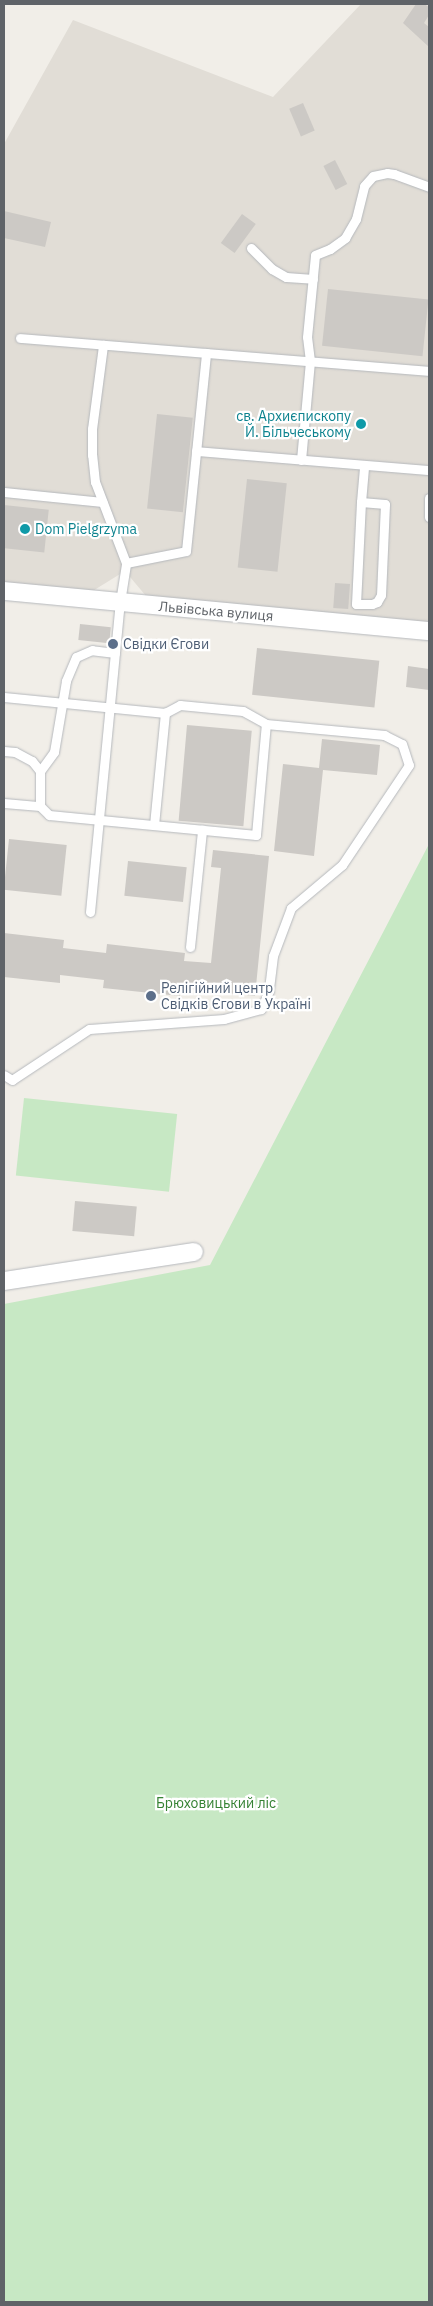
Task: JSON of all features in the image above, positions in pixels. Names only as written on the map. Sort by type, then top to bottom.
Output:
[{"type":"street","name":"Львівська вулиця","points":[[4,591],[429,631]]},
{"type":"street","points":[[4,1281],[194,1252]]},
{"type":"lane","points":[[301,460],[310,361],[307,337],[316,255],[330,249],[345,238],[356,218],[364,186],[373,176],[387,173],[394,174],[429,187]]},
{"type":"lane","points":[[251,248],[272,269],[286,277],[313,279]]},
{"type":"lane","points":[[20,338],[429,371]]},
{"type":"lane","points":[[90,912],[120,602],[126,562],[95,482],[92,455],[92,429],[103,344]]},
{"type":"lane","points":[[126,562],[186,551],[206,353]]},
{"type":"lane","points":[[196,451],[429,470]]},
{"type":"lane","points":[[355,624],[364,465]]},
{"type":"lane","points":[[4,492],[102,502]]},
{"type":"lane","points":[[429,498],[429,517]]},
{"type":"lane","points":[[356,604],[378,602],[381,595],[385,504],[362,502]]},
{"type":"lane","points":[[40,806],[40,771],[54,752],[61,702],[66,681],[76,657],[92,650],[115,653]]},
{"type":"lane","points":[[4,697],[165,713],[180,705],[243,711],[266,724],[384,735],[402,744],[409,765],[342,865],[291,908],[273,956],[268,991],[261,1010],[237,1018],[90,1029],[12,1080],[4,1076]]},
{"type":"lane","points":[[154,825],[165,713]]},
{"type":"lane","points":[[4,803],[40,806],[49,815],[256,835],[266,724]]},
{"type":"lane","points":[[4,751],[15,752],[32,761],[40,771]]},
{"type":"lane","points":[[190,947],[202,830]]},
{"type":"shaded area","points":[[361,4],[429,4],[429,622],[146,596],[125,571],[91,592],[4,583],[4,144],[73,20],[273,97]]},
{"type":"green space","name":"Брюховицький ліс","points":[[429,844],[429,2302],[4,2302],[4,1304],[210,1265]]},
{"type":"green space","points":[[24,1098],[177,1114],[169,1192],[16,1176]]},
{"type":"building","points":[[416,4],[424,4],[429,7],[429,15],[424,23],[429,27],[429,47],[403,23]]},
{"type":"building","points":[[303,103],[315,131],[301,136],[289,109]]},
{"type":"building","points":[[335,160],[347,184],[336,190],[323,166]]},
{"type":"building","points":[[4,211],[51,222],[45,247],[4,238]]},
{"type":"building","points":[[242,214],[256,224],[235,253],[221,243]]},
{"type":"building","points":[[328,289],[428,300],[422,356],[322,346]]},
{"type":"building","points":[[157,414],[193,418],[183,512],[147,508]]},
{"type":"building","points":[[247,479],[287,483],[277,572],[238,568]]},
{"type":"building","name":"Dom Pielgrzyma","points":[[4,505],[49,510],[44,552],[4,548]]},
{"type":"building","points":[[335,583],[350,584],[348,609],[333,608]]},
{"type":"building","points":[[80,624],[111,627],[109,643],[78,640]]},
{"type":"building","points":[[257,648],[379,661],[374,708],[252,695]]},
{"type":"building","points":[[408,666],[429,669],[429,690],[406,687]]},
{"type":"building","points":[[187,725],[252,731],[243,826],[179,821]]},
{"type":"building","points":[[322,739],[380,745],[377,775],[323,770],[314,856],[274,851],[283,764],[319,768]]},
{"type":"building","points":[[9,839],[67,845],[61,896],[4,890]]},
{"type":"building","points":[[213,850],[269,856],[255,996],[181,988],[180,996],[103,988],[104,980],[60,975],[60,983],[4,977],[4,933],[64,940],[63,948],[106,953],[107,944],[185,953],[184,961],[211,963],[221,868],[211,867]]},
{"type":"building","points":[[128,861],[187,867],[183,902],[124,896]]},
{"type":"building","points":[[75,1201],[137,1206],[134,1236],[72,1231]]},
{"type":"place","name":"св. Архиєпископу Й. Більчеському","points":[[361,424]]},
{"type":"place","name":"Dom Pielgrzyma","points":[[25,529]]},
{"type":"place","name":"Свідки Єгови","points":[[113,644]]},
{"type":"place","name":"Релігійний центр Свідків Єгови в Україні","points":[[151,996]]}]
